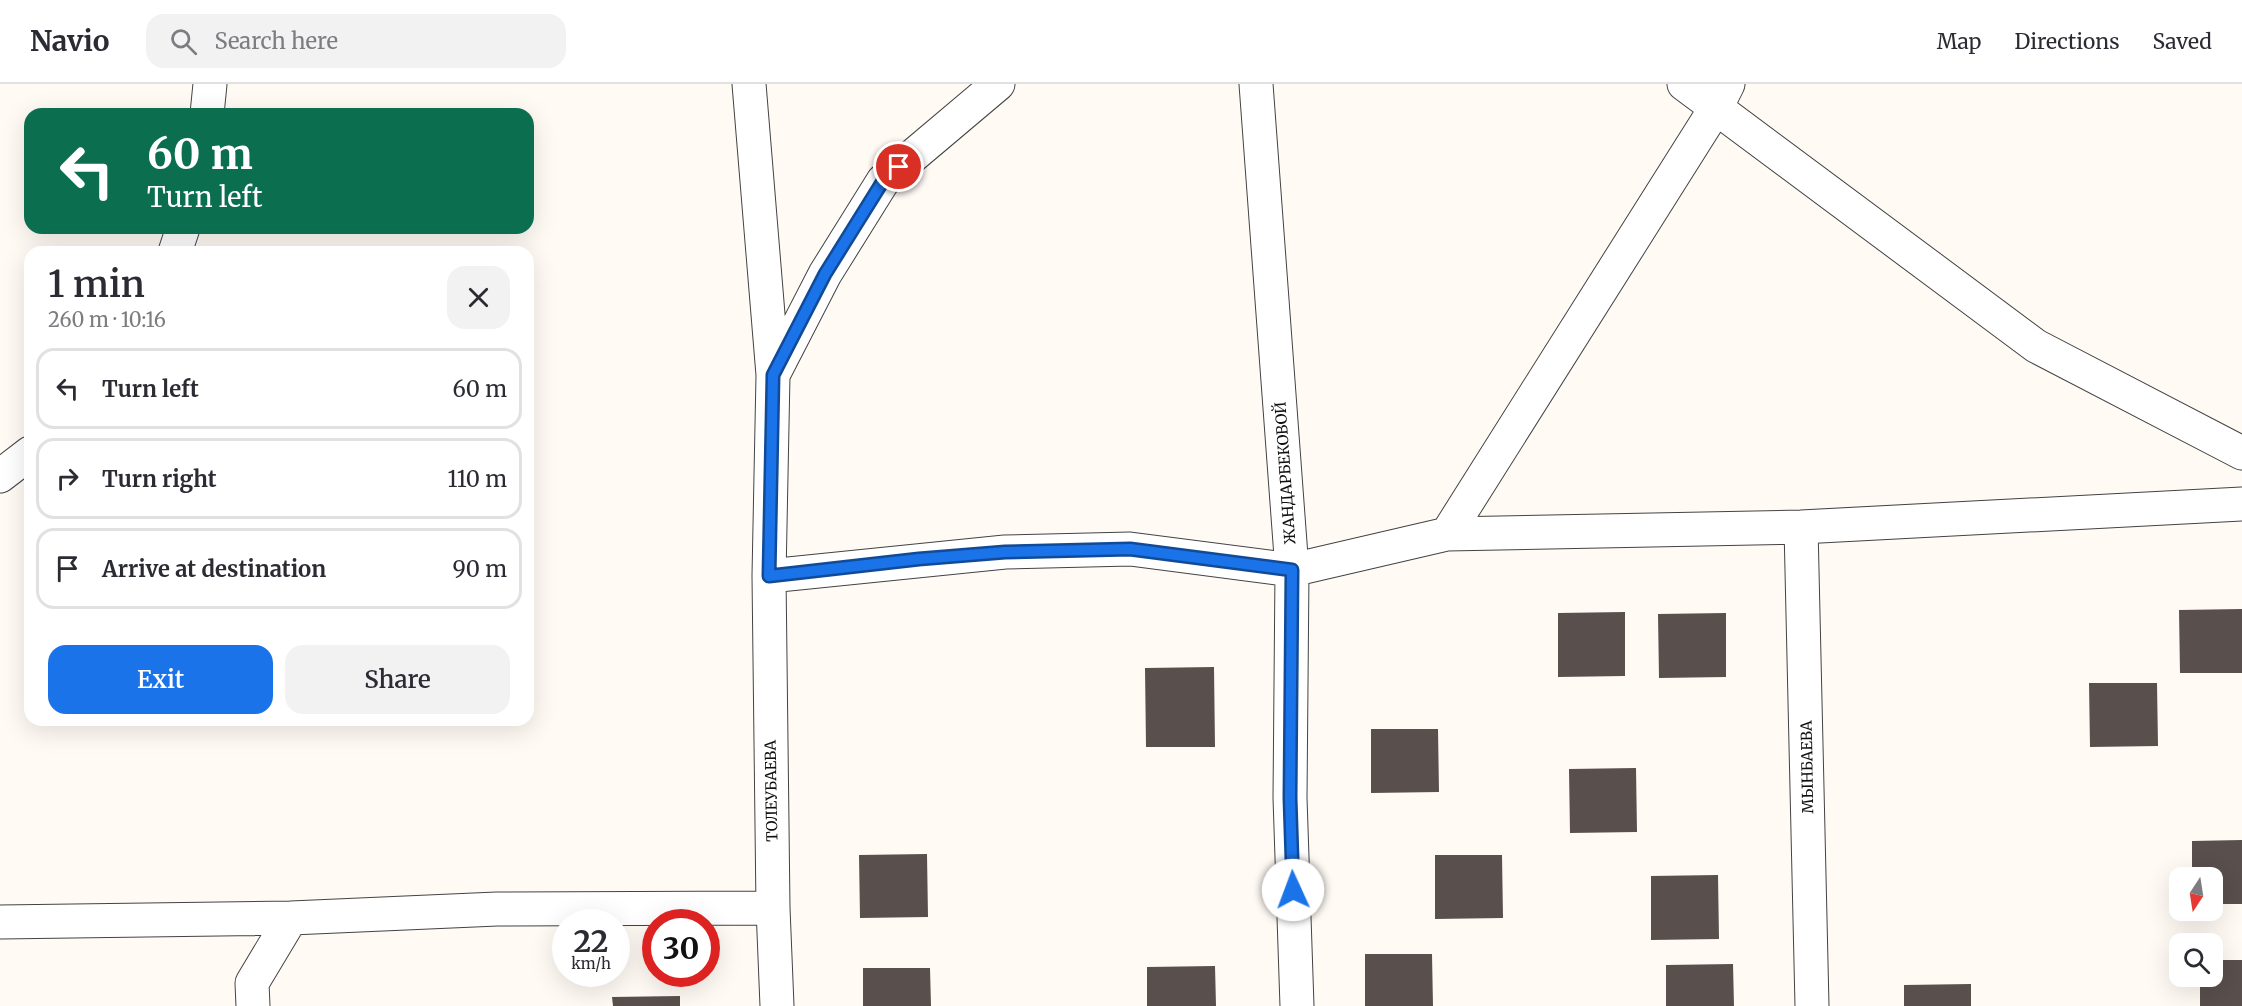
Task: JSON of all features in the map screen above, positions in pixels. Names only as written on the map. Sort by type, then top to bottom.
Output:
[{"type":"street","points":[[208,108],[210,84]]},
{"type":"street","name":"ТОЛЕУБАЕВА","points":[[749,84],[773,375],[769,576],[773,908],[777,1006]]},
{"type":"street","points":[[773,375],[825,274],[883,181],[998,84]]},
{"type":"street","name":"ЖАНДАРБЕКОВОЙ","points":[[1256,84],[1292,570],[1290,798],[1297,1006]]},
{"type":"street","points":[[1684,84],[1722,95],[2036,346],[2242,453]]},
{"type":"street","points":[[1447,534],[1722,95]]},
{"type":"street","points":[[0,476],[24,458]]},
{"type":"street","points":[[769,576],[994,553],[1130,549],[1292,570],[1447,534],[1801,527],[2242,504]]},
{"type":"street","name":"МЫНБАЕВА","points":[[1801,527],[1812,1006]]},
{"type":"street","points":[[0,922],[291,918],[497,909],[773,908]]},
{"type":"street","points":[[253,1006],[252,983],[291,918]]},
{"type":"building","points":[[2242,609],[2242,673],[2180,673],[2179,610]]},
{"type":"building","points":[[1625,612],[1625,676],[1558,677],[1558,613]]},
{"type":"building","points":[[1726,613],[1726,677],[1659,678],[1658,614]]},
{"type":"building","points":[[1214,667],[1215,747],[1146,747],[1145,668]]},
{"type":"building","points":[[2089,683],[2157,683],[2158,746],[2090,747]]},
{"type":"building","points":[[1371,729],[1438,729],[1439,792],[1371,793]]},
{"type":"building","points":[[1636,768],[1637,832],[1570,833],[1569,769]]},
{"type":"building","points":[[2242,840],[2242,904],[2223,904],[2223,867],[2192,867],[2192,841]]},
{"type":"building","points":[[927,854],[928,917],[860,918],[859,855]]},
{"type":"building","points":[[1435,855],[1502,855],[1503,918],[1435,919]]},
{"type":"building","points":[[1718,875],[1719,939],[1651,940],[1651,876]]},
{"type":"building","points":[[1365,954],[1432,954],[1433,1006],[1365,1006]]},
{"type":"building","points":[[2223,960],[2242,960],[2242,1006],[2200,1006],[2200,987],[2223,987]]},
{"type":"building","points":[[1733,964],[1734,1006],[1666,1006],[1666,965]]},
{"type":"building","points":[[1215,966],[1216,1006],[1147,1006],[1147,967]]},
{"type":"building","points":[[863,968],[930,968],[931,1006],[863,1006]]},
{"type":"building","points":[[1971,984],[1971,1006],[1904,1006],[1904,985]]},
{"type":"building","points":[[680,996],[680,1006],[613,1006],[612,997]]},
{"type":"route","points":[[899,167],[883,181],[825,274],[773,375],[769,576],[1005,552],[1130,549],[1292,570],[1290,798],[1293,890]]}]
